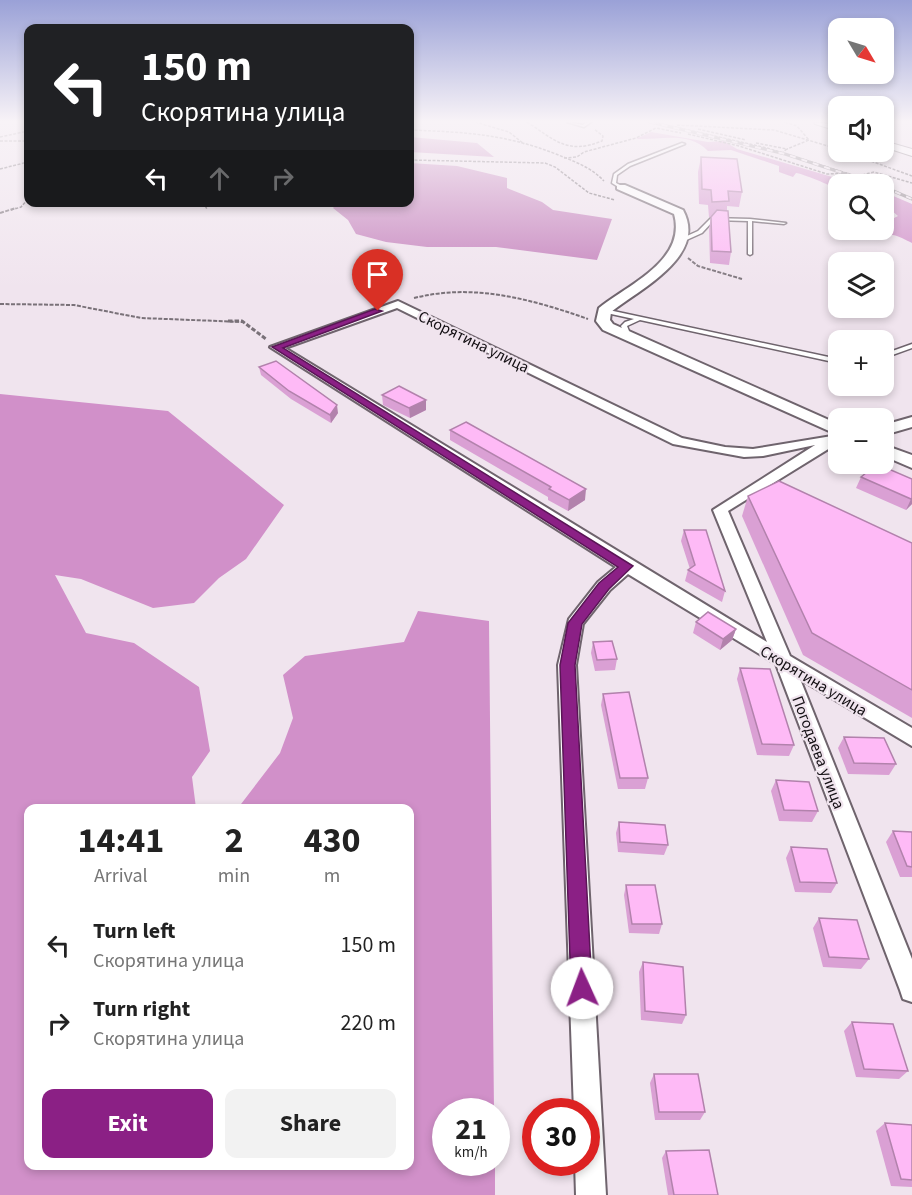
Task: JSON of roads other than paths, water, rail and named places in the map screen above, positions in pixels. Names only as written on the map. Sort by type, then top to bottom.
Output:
[{"type":"street","points":[[621,187],[679,212],[682,223],[680,245],[606,319],[628,336],[828,432]]},
{"type":"street","name":"Скорятина улица","points":[[828,437],[753,453],[716,450],[678,441],[398,304],[276,347],[627,566],[912,738]]},
{"type":"street","points":[[894,427],[912,422]]},
{"type":"street","name":"Погодаева улица","points":[[828,441],[720,510],[784,662],[912,990]]},
{"type":"street","points":[[894,454],[912,462]]},
{"type":"street","points":[[765,482],[786,492]]},
{"type":"street","points":[[591,1195],[567,665],[575,623],[604,586],[627,566]]},
{"type":"lane","points":[[615,178],[615,183],[621,187]]},
{"type":"lane","points":[[680,245],[700,232],[713,219],[784,223]]},
{"type":"lane","points":[[750,220],[750,254]]},
{"type":"lane","points":[[606,319],[641,320],[828,359]]},
{"type":"lane","points":[[628,336],[624,331],[627,323],[641,320]]},
{"type":"lane","points":[[894,352],[912,346]]},
{"type":"railway","points":[[894,191],[912,199]]}]
